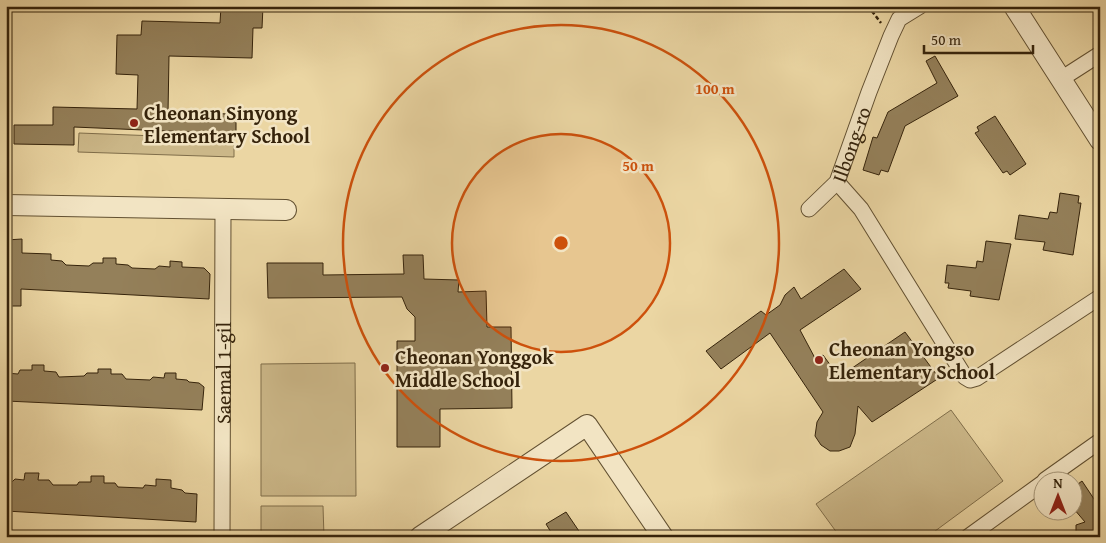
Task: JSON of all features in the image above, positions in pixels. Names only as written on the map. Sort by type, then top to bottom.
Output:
[{"type":"street","name":"Ilbong-ro","points":[[920,6],[899,19],[837,182],[861,210],[965,377],[970,380],[977,378],[1100,297]]},
{"type":"street","points":[[1014,6],[1100,140]]},
{"type":"street","points":[[1061,79],[1100,54]]},
{"type":"street","points":[[809,209],[837,182]]},
{"type":"street","points":[[6,205],[286,210]]},
{"type":"street","name":"Saemal 1-gil","points":[[222,537],[223,210]]},
{"type":"street","points":[[420,537],[587,425],[663,537]]},
{"type":"street","points":[[1059,470],[1100,441]]},
{"type":"street","points":[[968,537],[1034,488]]},
{"type":"path","points":[[868,6],[891,36]]},
{"type":"shaded area","points":[[79,133],[234,139],[234,157],[78,152]]},
{"type":"shaded area","points":[[355,363],[356,496],[261,496],[261,364]]},
{"type":"shaded area","points":[[951,410],[1003,481],[927,537],[840,537],[816,504]]},
{"type":"shaded area","points":[[261,506],[323,506],[324,537],[261,537]]},
{"type":"building","points":[[221,6],[263,6],[262,28],[253,28],[252,58],[169,56],[168,113],[236,114],[236,134],[74,127],[74,145],[14,144],[14,125],[53,125],[53,107],[137,109],[138,75],[116,74],[117,35],[141,35],[142,21],[220,23]]},
{"type":"building","points":[[935,56],[958,96],[905,126],[888,172],[881,170],[879,175],[863,170],[873,137],[877,138],[888,112],[937,83],[926,61]]},
{"type":"building","points":[[995,116],[1026,164],[1010,175],[1007,171],[1003,173],[975,133],[979,131],[977,127]]},
{"type":"building","points":[[1060,193],[1079,196],[1078,203],[1081,203],[1073,255],[1043,250],[1045,242],[1015,239],[1019,215],[1048,219],[1050,212],[1057,213]]},
{"type":"building","points":[[22,239],[22,253],[51,254],[51,260],[62,261],[66,265],[89,266],[93,263],[103,263],[103,258],[116,258],[116,264],[128,265],[132,268],[155,269],[159,266],[170,267],[170,261],[182,262],[182,267],[204,268],[210,274],[209,299],[21,289],[21,306],[6,306],[6,240]]},
{"type":"building","points":[[986,241],[1011,244],[999,300],[970,296],[971,291],[948,288],[949,283],[945,283],[947,265],[976,268],[977,261],[983,262]]},
{"type":"building","points":[[403,255],[423,255],[424,279],[459,280],[458,292],[486,291],[487,327],[511,327],[512,408],[440,409],[440,447],[397,447],[397,341],[415,341],[415,317],[407,309],[402,297],[268,298],[267,263],[323,263],[323,275],[404,274]]},
{"type":"building","points":[[844,269],[861,289],[800,330],[816,360],[823,355],[839,377],[905,332],[939,378],[872,422],[858,406],[855,434],[850,447],[839,451],[830,451],[821,445],[815,436],[817,422],[823,412],[770,333],[721,369],[706,351],[761,311],[766,315],[780,305],[785,295],[794,287],[801,299]]},
{"type":"building","points":[[32,365],[44,365],[44,371],[56,372],[59,377],[84,376],[87,373],[98,373],[98,369],[111,369],[111,374],[122,374],[126,379],[150,380],[153,377],[164,378],[165,373],[176,373],[176,379],[199,383],[204,387],[202,410],[6,401],[6,373],[18,374],[20,370],[32,370]]},
{"type":"building","points":[[25,473],[39,473],[38,480],[49,480],[53,485],[77,485],[79,482],[91,482],[91,476],[104,476],[104,483],[115,483],[118,487],[143,488],[145,485],[156,486],[156,479],[171,480],[171,488],[182,490],[185,493],[197,494],[196,522],[6,511],[6,482],[12,482],[15,479],[24,480]]},
{"type":"building","points":[[1084,484],[1100,508],[1100,537],[1076,537],[1076,525],[1085,522],[1083,520]]},
{"type":"building","points":[[566,512],[583,537],[554,537],[546,524]]},
{"type":"place","name":"Cheonan Sinyong Elementary School","points":[[134,123]]},
{"type":"place","name":"Cheonan Yongso Elementary School","points":[[819,360]]},
{"type":"place","name":"Cheonan Yonggok Middle School","points":[[385,368]]}]
